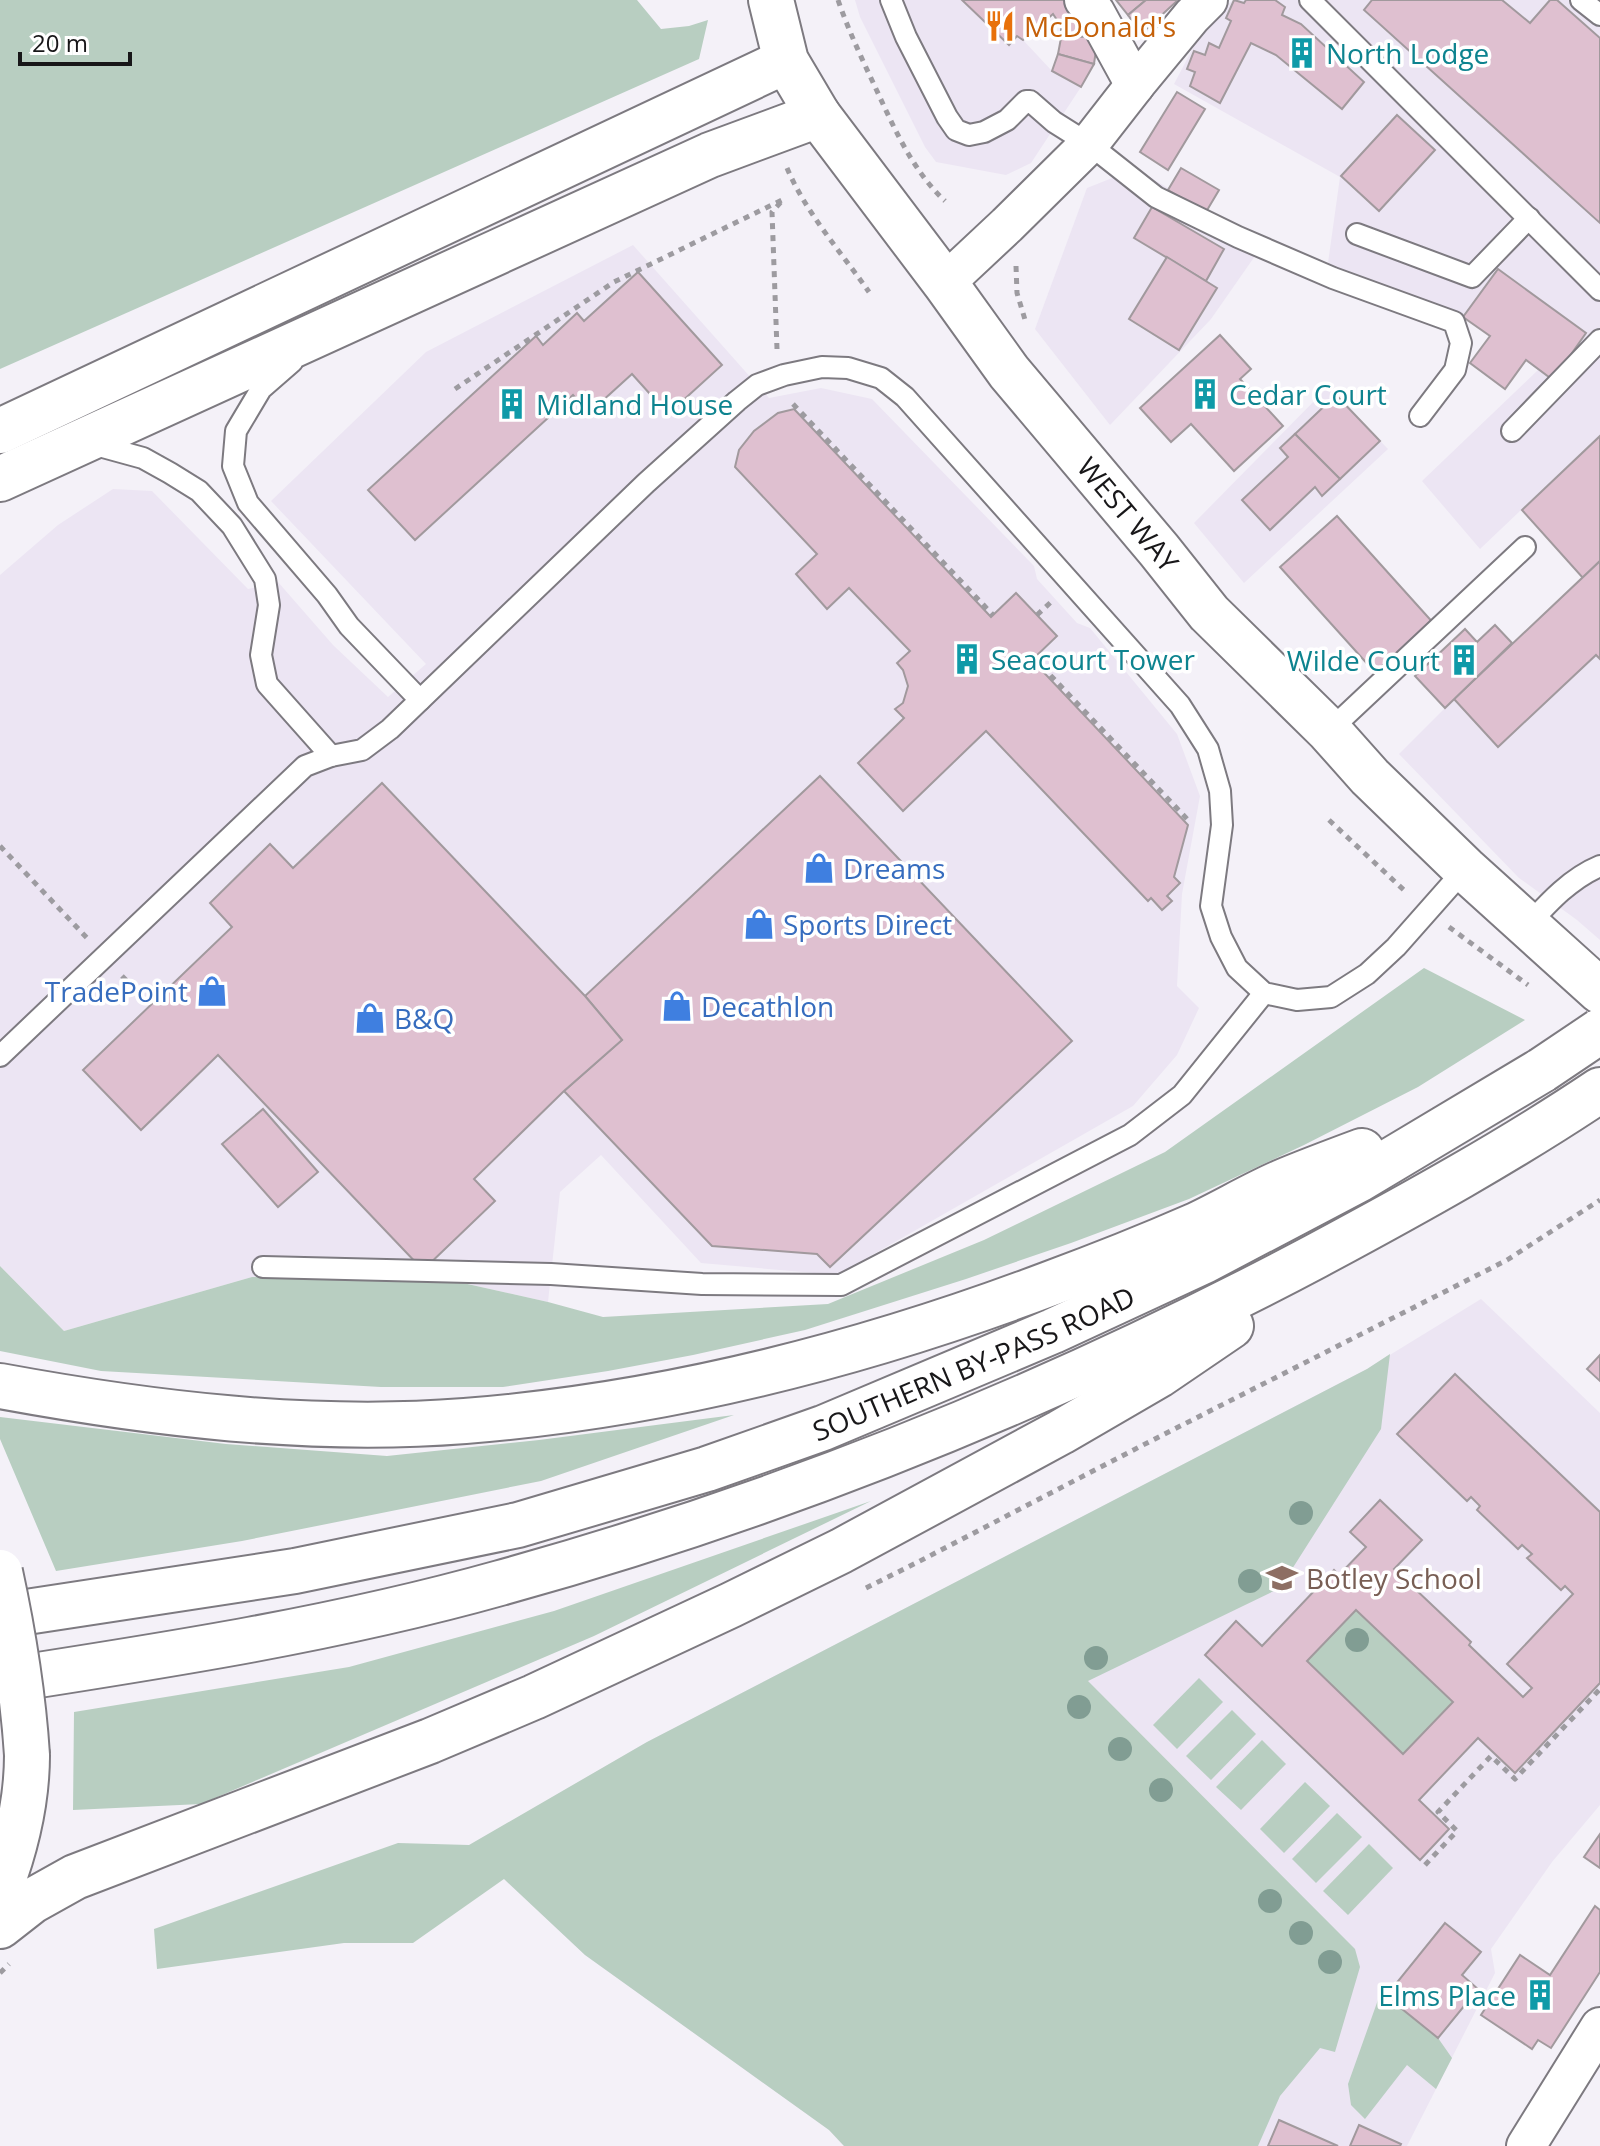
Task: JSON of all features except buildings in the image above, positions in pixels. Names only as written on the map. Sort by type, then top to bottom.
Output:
[{"type":"main road","name":"WEST WAY","points":[[771,0],[786,61],[818,115],[1009,372],[1209,613],[1465,869],[1590,979]]},
{"type":"main road","points":[[0,431],[786,61]]},
{"type":"main road","points":[[0,479],[710,155],[818,115]]},
{"type":"main road","name":"SOUTHERN BY-PASS ROAD","points":[[0,1616],[295,1571],[518,1525],[707,1469],[823,1428],[1025,1343],[1204,1261],[1358,1180],[1498,1098],[1600,1031]]},
{"type":"main road","name":"SOUTHERN BY-PASS ROAD","points":[[0,1681],[179,1653],[322,1625],[497,1584],[734,1512],[837,1475],[1095,1367],[1220,1307],[1388,1217],[1591,1096]]},
{"type":"main road","points":[[0,1386],[169,1413],[271,1421],[462,1421],[624,1403],[789,1367],[871,1345],[1046,1285],[1195,1225],[1280,1183],[1498,1098]]},
{"type":"main road","points":[[0,1926],[32,1901],[75,1877],[305,1790],[534,1697],[841,1551],[1061,1432],[1159,1375],[1388,1217]]},
{"type":"main road","points":[[0,1572],[10,1619],[27,1755],[22,1819],[0,1889]]},
{"type":"street","points":[[1084,0],[1095,12],[1135,85]]},
{"type":"street","points":[[945,283],[1089,144],[1208,0]]},
{"type":"street","points":[[1526,2146],[1600,2027]]},
{"type":"lane","points":[[891,0],[906,37],[956,130],[969,135],[984,132],[1007,120],[1026,101],[1030,101],[1156,197],[1333,278],[1454,322],[1461,343],[1455,370],[1420,416]]},
{"type":"lane","points":[[1310,0],[1600,290]]},
{"type":"lane","points":[[1581,0],[1600,15]]},
{"type":"lane","points":[[1357,234],[1472,277],[1529,218]]},
{"type":"lane","points":[[332,328],[261,389],[236,431],[233,466],[248,503],[327,595],[349,626],[420,700]]},
{"type":"lane","points":[[1512,431],[1600,340]]},
{"type":"lane","points":[[0,1056],[305,766],[331,756],[362,750],[390,729],[646,483],[757,385],[784,375],[822,367],[848,368],[881,378],[905,397],[1180,705],[1208,749],[1220,791],[1222,825],[1211,906],[1221,937],[1237,968],[1264,993],[1297,1000],[1331,997],[1367,974],[1396,947],[1465,869]]},
{"type":"lane","points":[[83,441],[143,458],[199,491],[232,526],[265,579],[269,605],[261,655],[267,684],[331,756]]},
{"type":"lane","points":[[1329,731],[1525,547]]},
{"type":"lane","points":[[1528,925],[1547,903],[1584,873],[1600,866]]},
{"type":"lane","points":[[263,1267],[551,1274],[702,1284],[841,1285],[1130,1135],[1182,1095],[1264,993]]},
{"type":"path","points":[[838,0],[848,29],[904,149],[933,190],[945,201]]},
{"type":"path","points":[[455,389],[614,282],[784,199],[772,212],[777,352]]},
{"type":"path","points":[[1016,264],[1017,293],[1028,331]]},
{"type":"path","points":[[793,404],[993,615]]},
{"type":"path","points":[[1037,615],[1052,602]]},
{"type":"path","points":[[1034,658],[1189,821]]},
{"type":"path","points":[[0,846],[93,944]]},
{"type":"path","points":[[118,970],[138,992]]},
{"type":"path","points":[[863,1589],[1507,1260],[1600,1200]]},
{"type":"path","points":[[1425,1865],[1457,1831],[1438,1812],[1491,1756],[1515,1779],[1600,1689]]},
{"type":"shaded area","points":[[855,0],[1080,0],[1090,10],[1061,26],[1053,15],[1023,40],[1052,71],[1081,87],[1031,163],[1006,175],[936,162],[925,147],[860,17]]},
{"type":"shaded area","points":[[1233,0],[1600,0],[1600,435],[1480,549],[1422,481],[1538,370],[1526,361],[1505,389],[1470,363],[1490,336],[1463,317],[1328,263],[1340,177],[1174,84],[1204,27]]},
{"type":"shaded area","points":[[1135,169],[1264,243],[1211,319],[1110,425],[1035,329],[1087,188]]},
{"type":"shaded area","points":[[633,245],[769,398],[821,388],[872,399],[1034,566],[1037,579],[1077,623],[1090,628],[1177,734],[1200,796],[1182,894],[1177,986],[1199,1008],[1177,1055],[1133,1106],[837,1275],[701,1263],[601,1155],[560,1192],[548,1302],[445,1279],[252,1277],[64,1331],[0,1266],[0,575],[58,525],[113,489],[152,491],[248,589],[278,582],[333,645],[388,697],[426,664],[271,501],[426,352]]},
{"type":"shaded area","points":[[1328,387],[1388,449],[1244,583],[1194,523]]},
{"type":"shaded area","points":[[1600,561],[1600,940],[1519,878],[1399,754]]},
{"type":"shaded area","name":"Botley School","points":[[1481,1299],[1600,1413],[1600,1805],[1552,1862],[1491,1949],[1495,1973],[1407,2146],[844,2146],[829,2130],[585,1955],[469,1846],[647,1742],[1367,1369]]},
{"type":"green space","points":[[0,0],[637,0],[661,29],[708,20],[699,59],[0,369]]},
{"type":"green space","points":[[1424,968],[1525,1020],[1418,1087],[1189,1199],[966,1279],[805,1330],[693,1355],[503,1387],[381,1387],[101,1371],[0,1351],[0,1266],[64,1331],[252,1277],[445,1279],[603,1317],[828,1304],[984,1240],[1165,1152]]},
{"type":"green space","name":"Botley School","points":[[1390,1354],[1381,1429],[1280,1588],[1088,1681],[1355,1949],[1360,1967],[1335,2052],[1320,2048],[1280,2096],[1258,2146],[844,2146],[829,2130],[585,1955],[504,1879],[413,1943],[344,1943],[157,1969],[154,1929],[398,1843],[469,1845],[647,1742],[1367,1369]]},
{"type":"green space","points":[[734,1415],[541,1481],[242,1541],[56,1571],[0,1439],[0,1417],[226,1444],[387,1456]]},
{"type":"green space","points":[[871,1501],[594,1636],[201,1804],[73,1810],[74,1712],[349,1667],[554,1611]]},
{"type":"green space","points":[[1356,1610],[1453,1702],[1403,1754],[1307,1661]]},
{"type":"green space","points":[[1199,1678],[1223,1702],[1177,1749],[1153,1725]]},
{"type":"green space","points":[[1232,1710],[1256,1734],[1211,1780],[1186,1756]]},
{"type":"green space","points":[[1262,1740],[1286,1764],[1241,1810],[1216,1787]]},
{"type":"green space","points":[[1305,1782],[1330,1806],[1284,1853],[1260,1829]]},
{"type":"green space","points":[[1337,1813],[1362,1837],[1316,1883],[1292,1859]]},
{"type":"green space","points":[[1369,1844],[1393,1868],[1348,1915],[1323,1891]]},
{"type":"green space","points":[[1386,1996],[1438,2038],[1452,2058],[1436,2089],[1407,2065],[1365,2119],[1351,2105],[1348,2084],[1379,1997]]},
{"type":"place","name":"McDonald's","points":[[1000,26]]},
{"type":"place","name":"North Lodge","points":[[1302,53]]},
{"type":"place","name":"Cedar Court","points":[[1205,394]]},
{"type":"place","name":"Midland House","points":[[512,404]]},
{"type":"place","name":"Seacourt Tower","points":[[967,659]]},
{"type":"place","name":"Wilde Court","points":[[1464,660]]},
{"type":"place","name":"Dreams","points":[[819,868]]},
{"type":"place","name":"Sports Direct","points":[[759,924]]},
{"type":"place","name":"TradePoint","points":[[212,991]]},
{"type":"place","name":"Decathlon","points":[[677,1006]]},
{"type":"place","name":"B&Q","points":[[370,1018]]},
{"type":"place","name":"Botley School","points":[[1282,1578]]},
{"type":"place","name":"Elms Place","points":[[1540,1995]]}]
